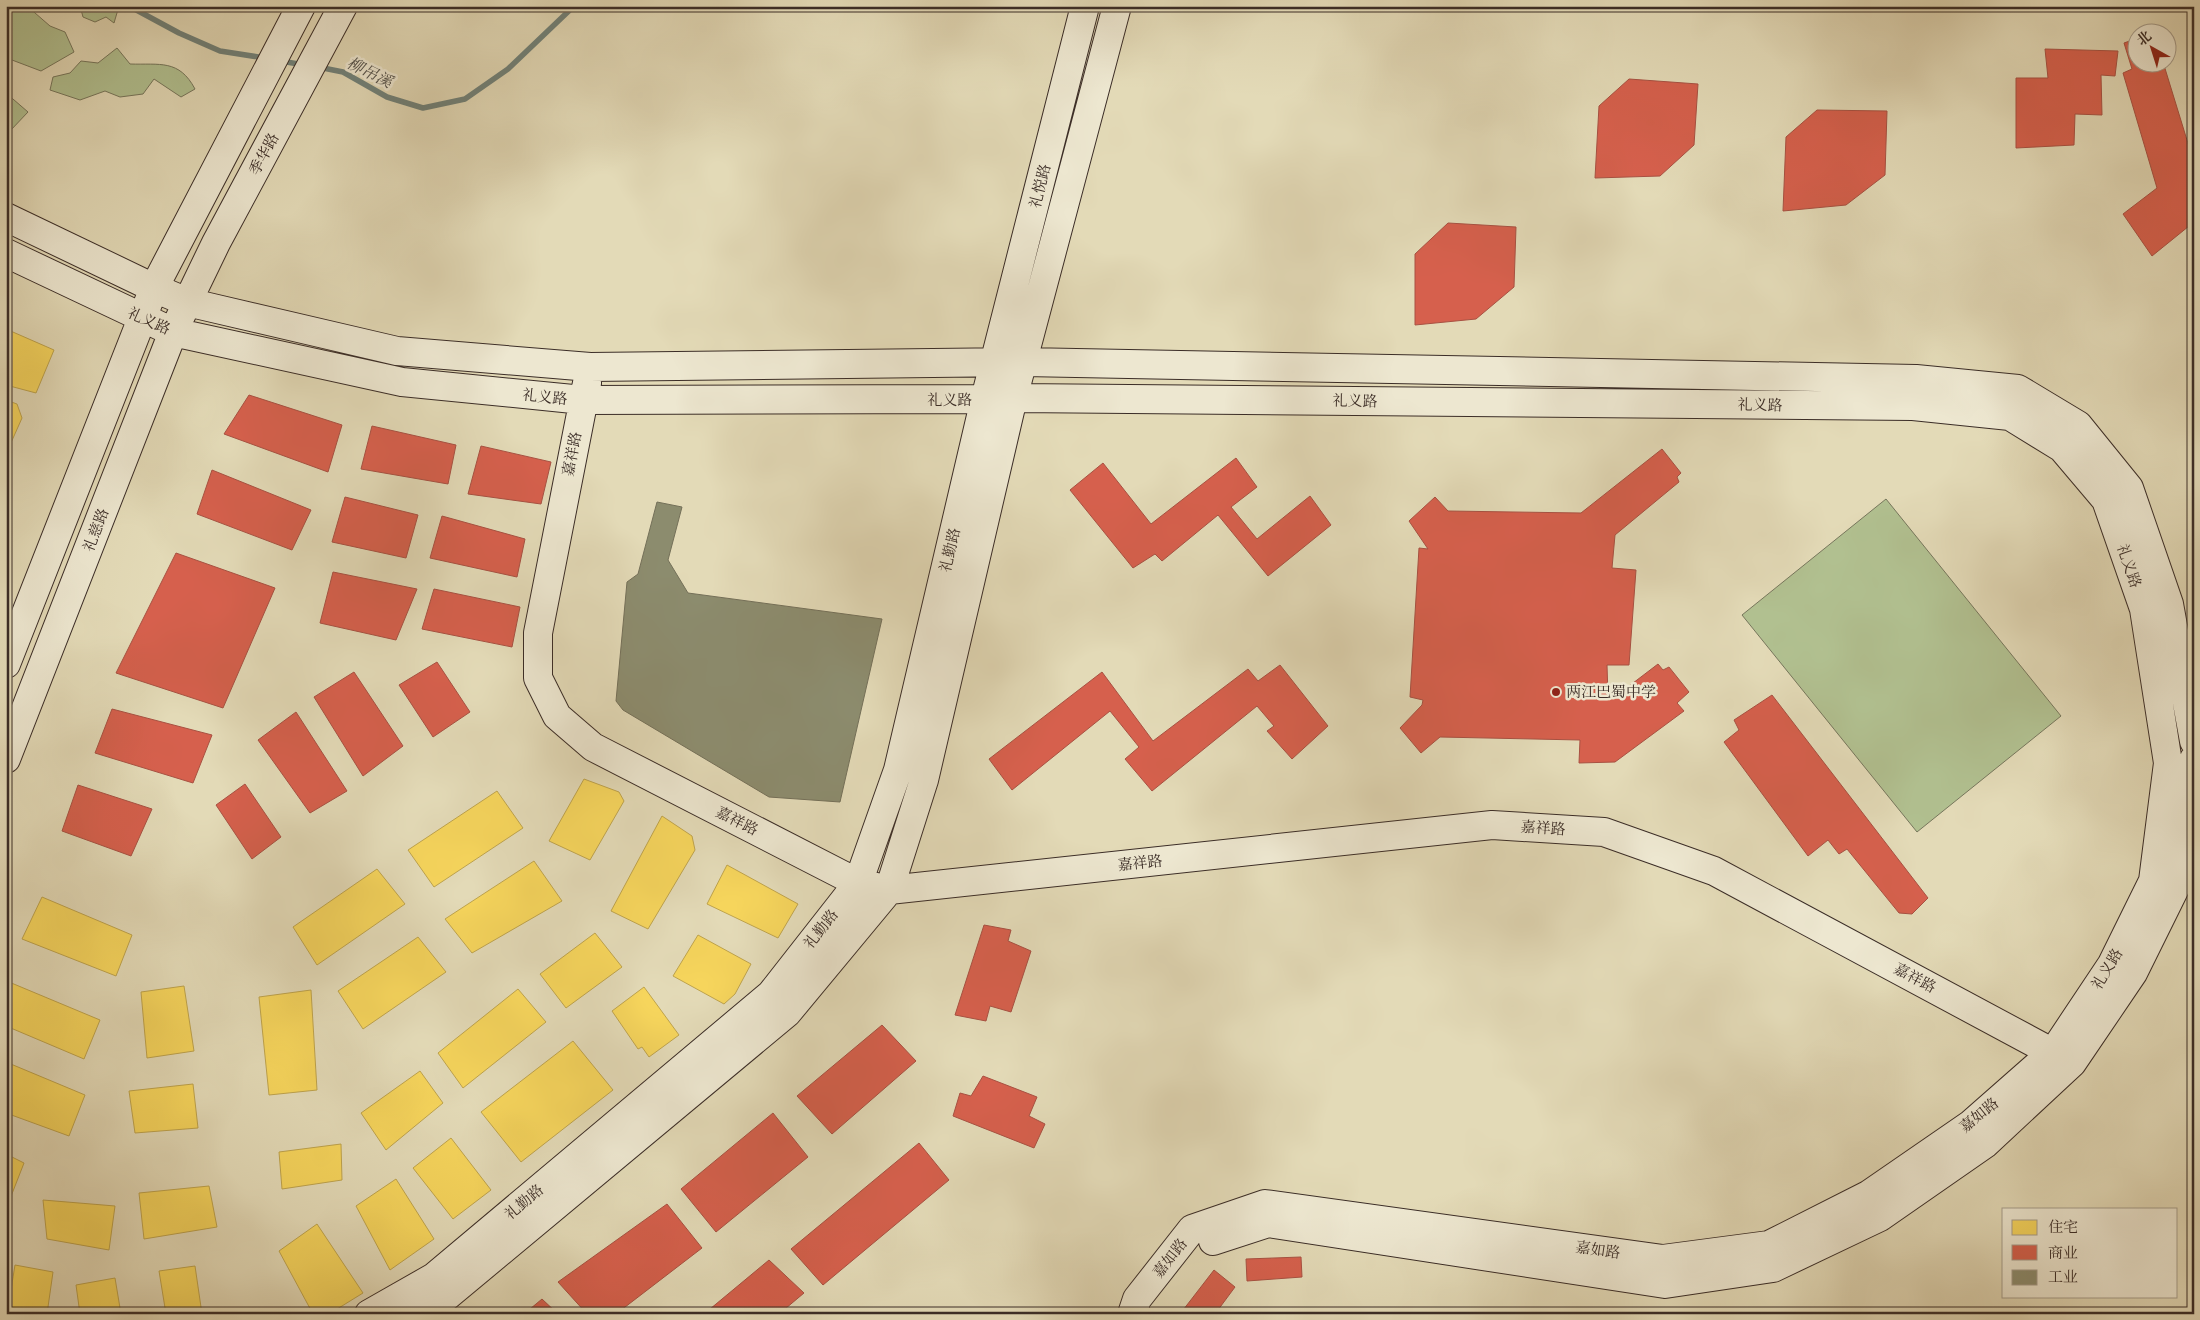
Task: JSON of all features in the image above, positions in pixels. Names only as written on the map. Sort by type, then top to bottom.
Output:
[{"type":"main road","points":[[6,664],[154,288],[301,6]]},
{"type":"main road","name":"季华路","points":[[187,302],[241,196],[343,6]]},
{"type":"main road","name":"礼悦路","points":[[995,364],[1084,7]]},
{"type":"main road","name":"礼悦路","points":[[1024,362],[1116,10]]},
{"type":"main road","name":"礼义路","points":[[6,217],[187,302],[397,351],[590,367],[995,364],[1024,362],[1916,379],[2018,389],[2078,426],[2129,488],[2169,604],[2194,741]]},
{"type":"main road","name":"礼义路","points":[[6,253],[173,332],[402,382],[583,400],[985,400],[1013,398],[1913,406],[2010,416],[2062,448],[2106,500],[2144,609],[2168,763],[2153,881],[2063,1057]]},
{"type":"main road","name":"礼慈路","points":[[6,759],[173,332],[187,302]]},
{"type":"main road","name":"礼勤路","points":[[417,1314],[447,1296],[787,1013],[889,890],[924,780],[1013,398],[1024,362]]},
{"type":"main road","name":"礼勤路","points":[[369,1314],[434,1277],[771,994],[858,883],[898,770],[995,364]]},
{"type":"main road","name":"嘉祥路","points":[[590,367],[538,633],[538,678],[557,716],[593,747],[858,883],[889,890],[1492,825],[1604,832],[1714,871],[2063,1057]]},
{"type":"main road","name":"礼义路","points":[[2063,1057],[2133,973],[2180,878],[2194,759]]},
{"type":"main road","name":"嘉如路","points":[[1132,1314],[1138,1299],[1192,1229],[1265,1204],[1663,1259],[1769,1245],[1868,1195],[2063,1057]]},
{"type":"main road","name":"嘉如路","points":[[1150,1314],[1153,1305],[1204,1244],[1268,1224],[1664,1284],[1773,1268],[1880,1217],[1985,1144],[2063,1057]]},
{"type":"green space","points":[[6,6],[27,6],[50,26],[65,32],[74,52],[41,71],[12,60],[6,63]]},
{"type":"green space","points":[[80,6],[119,6],[114,23],[106,17],[95,22],[83,17]]},
{"type":"green space","points":[[117,48],[130,64],[160,64],[175,68],[189,79],[195,89],[181,97],[154,79],[143,94],[120,97],[105,91],[80,100],[50,90],[53,77],[70,73],[81,61],[98,63]]},
{"type":"green space","points":[[6,93],[28,112],[10,131],[6,127]]},
{"type":"green space","points":[[1886,499],[2061,716],[1917,832],[1742,615]]},
{"type":"building: 住宅","points":[[6,329],[54,350],[36,393],[6,385]]},
{"type":"building: 住宅","points":[[6,400],[17,404],[22,418],[6,454]]},
{"type":"building: 住宅","points":[[584,779],[619,792],[624,801],[590,860],[549,841]]},
{"type":"building: 住宅","points":[[497,791],[523,828],[434,887],[408,850]]},
{"type":"building: 住宅","points":[[662,816],[692,836],[695,850],[648,929],[611,911]]},
{"type":"building: 住宅","points":[[534,861],[562,901],[472,953],[445,919]]},
{"type":"building: 住宅","points":[[727,865],[798,904],[778,938],[707,904]]},
{"type":"building: 住宅","points":[[377,869],[405,904],[317,965],[293,927]]},
{"type":"building: 住宅","points":[[42,897],[132,935],[116,976],[22,939]]},
{"type":"building: 住宅","points":[[595,933],[622,967],[566,1008],[540,974]]},
{"type":"building: 住宅","points":[[698,935],[751,964],[735,994],[724,1004],[673,976]]},
{"type":"building: 住宅","points":[[418,937],[446,972],[363,1029],[338,991]]},
{"type":"building: 住宅","points":[[9,982],[100,1020],[84,1059],[6,1026],[6,987]]},
{"type":"building: 住宅","points":[[184,986],[194,1051],[147,1058],[141,992]]},
{"type":"building: 住宅","points":[[644,987],[679,1035],[649,1057],[642,1047],[638,1049],[612,1011]]},
{"type":"building: 住宅","points":[[518,989],[546,1022],[463,1088],[438,1053]]},
{"type":"building: 住宅","points":[[311,990],[317,1090],[269,1095],[259,997]]},
{"type":"building: 住宅","points":[[573,1041],[613,1090],[521,1162],[481,1112]]},
{"type":"building: 住宅","points":[[6,1062],[85,1095],[69,1136],[6,1113]]},
{"type":"building: 住宅","points":[[420,1071],[443,1103],[386,1150],[361,1113]]},
{"type":"building: 住宅","points":[[193,1084],[198,1128],[135,1133],[129,1091]]},
{"type":"building: 住宅","points":[[451,1138],[491,1190],[453,1219],[413,1168]]},
{"type":"building: 住宅","points":[[341,1144],[342,1180],[282,1189],[279,1152]]},
{"type":"building: 住宅","points":[[6,1154],[24,1163],[8,1204],[6,1203]]},
{"type":"building: 住宅","points":[[396,1179],[434,1239],[390,1270],[356,1206]]},
{"type":"building: 住宅","points":[[209,1186],[217,1227],[144,1239],[139,1193]]},
{"type":"building: 住宅","points":[[43,1200],[115,1206],[109,1250],[47,1239]]},
{"type":"building: 住宅","points":[[317,1224],[363,1293],[329,1314],[313,1314],[279,1251]]},
{"type":"building: 住宅","points":[[15,1265],[53,1272],[47,1314],[7,1314]]},
{"type":"building: 住宅","points":[[195,1266],[202,1314],[166,1314],[159,1271]]},
{"type":"building: 住宅","points":[[115,1278],[121,1314],[80,1314],[76,1285]]},
{"type":"building: 商业","points":[[2128,42],[2128,56],[2124,43]]},
{"type":"building: 商业","points":[[2045,49],[2118,51],[2115,76],[2101,75],[2102,115],[2075,114],[2074,145],[2016,148],[2016,78],[2048,78]]},
{"type":"building: 商业","points":[[2128,71],[2166,72],[2194,163],[2194,222],[2152,256],[2123,214],[2157,188],[2123,73]]},
{"type":"building: 商业","points":[[1629,79],[1698,84],[1694,145],[1660,176],[1595,178],[1599,106]]},
{"type":"building: 商业","points":[[1817,110],[1887,111],[1885,175],[1846,205],[1783,211],[1786,137]]},
{"type":"building: 商业","points":[[1448,223],[1516,227],[1514,287],[1476,319],[1415,325],[1415,254]]},
{"type":"building: 商业","points":[[249,395],[342,425],[328,472],[224,434]]},
{"type":"building: 商业","points":[[372,426],[456,445],[448,484],[361,469]]},
{"type":"building: 商业","points":[[481,446],[551,462],[541,504],[468,494]]},
{"type":"building: 商业","points":[[1662,449],[1681,473],[1677,477],[1679,482],[1615,535],[1612,568],[1636,570],[1629,665],[1607,665],[1608,696],[1616,696],[1658,664],[1663,670],[1669,667],[1689,692],[1677,703],[1684,711],[1615,762],[1579,763],[1580,740],[1440,737],[1421,753],[1400,728],[1422,705],[1423,700],[1410,697],[1419,548],[1428,549],[1409,521],[1435,497],[1448,511],[1581,513]]},
{"type":"building: 商业","points":[[1236,458],[1257,487],[1231,507],[1257,539],[1310,496],[1331,525],[1268,576],[1218,515],[1162,561],[1155,554],[1133,568],[1070,490],[1103,463],[1151,524]]},
{"type":"building: 商业","points":[[212,470],[311,510],[292,550],[197,514]]},
{"type":"building: 商业","points":[[345,497],[418,515],[406,558],[332,542]]},
{"type":"building: 商业","points":[[442,516],[525,539],[517,577],[430,558]]},
{"type":"building: 商业","points":[[176,553],[275,588],[223,708],[116,673]]},
{"type":"building: 商业","points":[[333,572],[417,589],[396,640],[320,623]]},
{"type":"building: 商业","points":[[434,589],[520,607],[512,647],[422,629]]},
{"type":"building: 商业","points":[[437,662],[470,712],[433,737],[399,685]]},
{"type":"building: 商业","points":[[1280,665],[1328,726],[1292,759],[1267,731],[1274,726],[1257,706],[1152,791],[1125,759],[1139,747],[1110,711],[1012,790],[989,759],[1102,672],[1153,741],[1248,669],[1258,681]]},
{"type":"building: 商业","points":[[354,672],[403,746],[363,776],[314,697]]},
{"type":"building: 商业","points":[[1772,695],[1928,898],[1912,914],[1899,913],[1847,849],[1839,854],[1828,840],[1808,856],[1724,742],[1739,730],[1734,720]]},
{"type":"building: 商业","points":[[112,709],[212,735],[193,783],[95,753]]},
{"type":"building: 商业","points":[[296,712],[347,791],[310,813],[258,740]]},
{"type":"building: 商业","points":[[245,784],[281,837],[252,859],[216,805]]},
{"type":"building: 商业","points":[[78,785],[152,809],[131,856],[62,831]]},
{"type":"building: 商业","points":[[984,925],[1011,930],[1008,941],[1031,951],[1011,1012],[990,1006],[986,1021],[955,1015]]},
{"type":"building: 商业","points":[[882,1025],[916,1061],[832,1134],[797,1096]]},
{"type":"building: 商业","points":[[983,1076],[1037,1097],[1029,1116],[1045,1124],[1034,1148],[953,1116],[960,1093],[971,1096]]},
{"type":"building: 商业","points":[[773,1113],[808,1157],[716,1232],[681,1189]]},
{"type":"building: 商业","points":[[919,1143],[949,1180],[823,1285],[791,1249]]},
{"type":"building: 商业","points":[[667,1204],[702,1248],[616,1314],[587,1314],[558,1282]]},
{"type":"building: 商业","points":[[1301,1257],[1302,1277],[1247,1281],[1246,1259]]},
{"type":"building: 商业","points":[[769,1260],[804,1293],[779,1314],[704,1314]]},
{"type":"building: 商业","points":[[1214,1270],[1235,1287],[1215,1314],[1180,1314]]},
{"type":"building: 商业","points":[[542,1299],[558,1314],[524,1314]]},
{"type":"building: 工业","points":[[657,502],[682,507],[668,560],[688,593],[882,619],[840,802],[769,797],[623,710],[616,701],[627,582],[638,574]]},
{"type":"waterway","name":"柳吊溪","points":[[129,6],[179,33],[220,51],[265,58]]},
{"type":"waterway","name":"柳吊溪","points":[[318,67],[343,72],[387,97],[423,108],[465,99],[508,69],[574,6]]},
{"type":"waterway","name":"柳吊溪","points":[[281,61],[304,65]]},
{"type":"place","name":"两江巴蜀中学","points":[[1556,692]]}]
